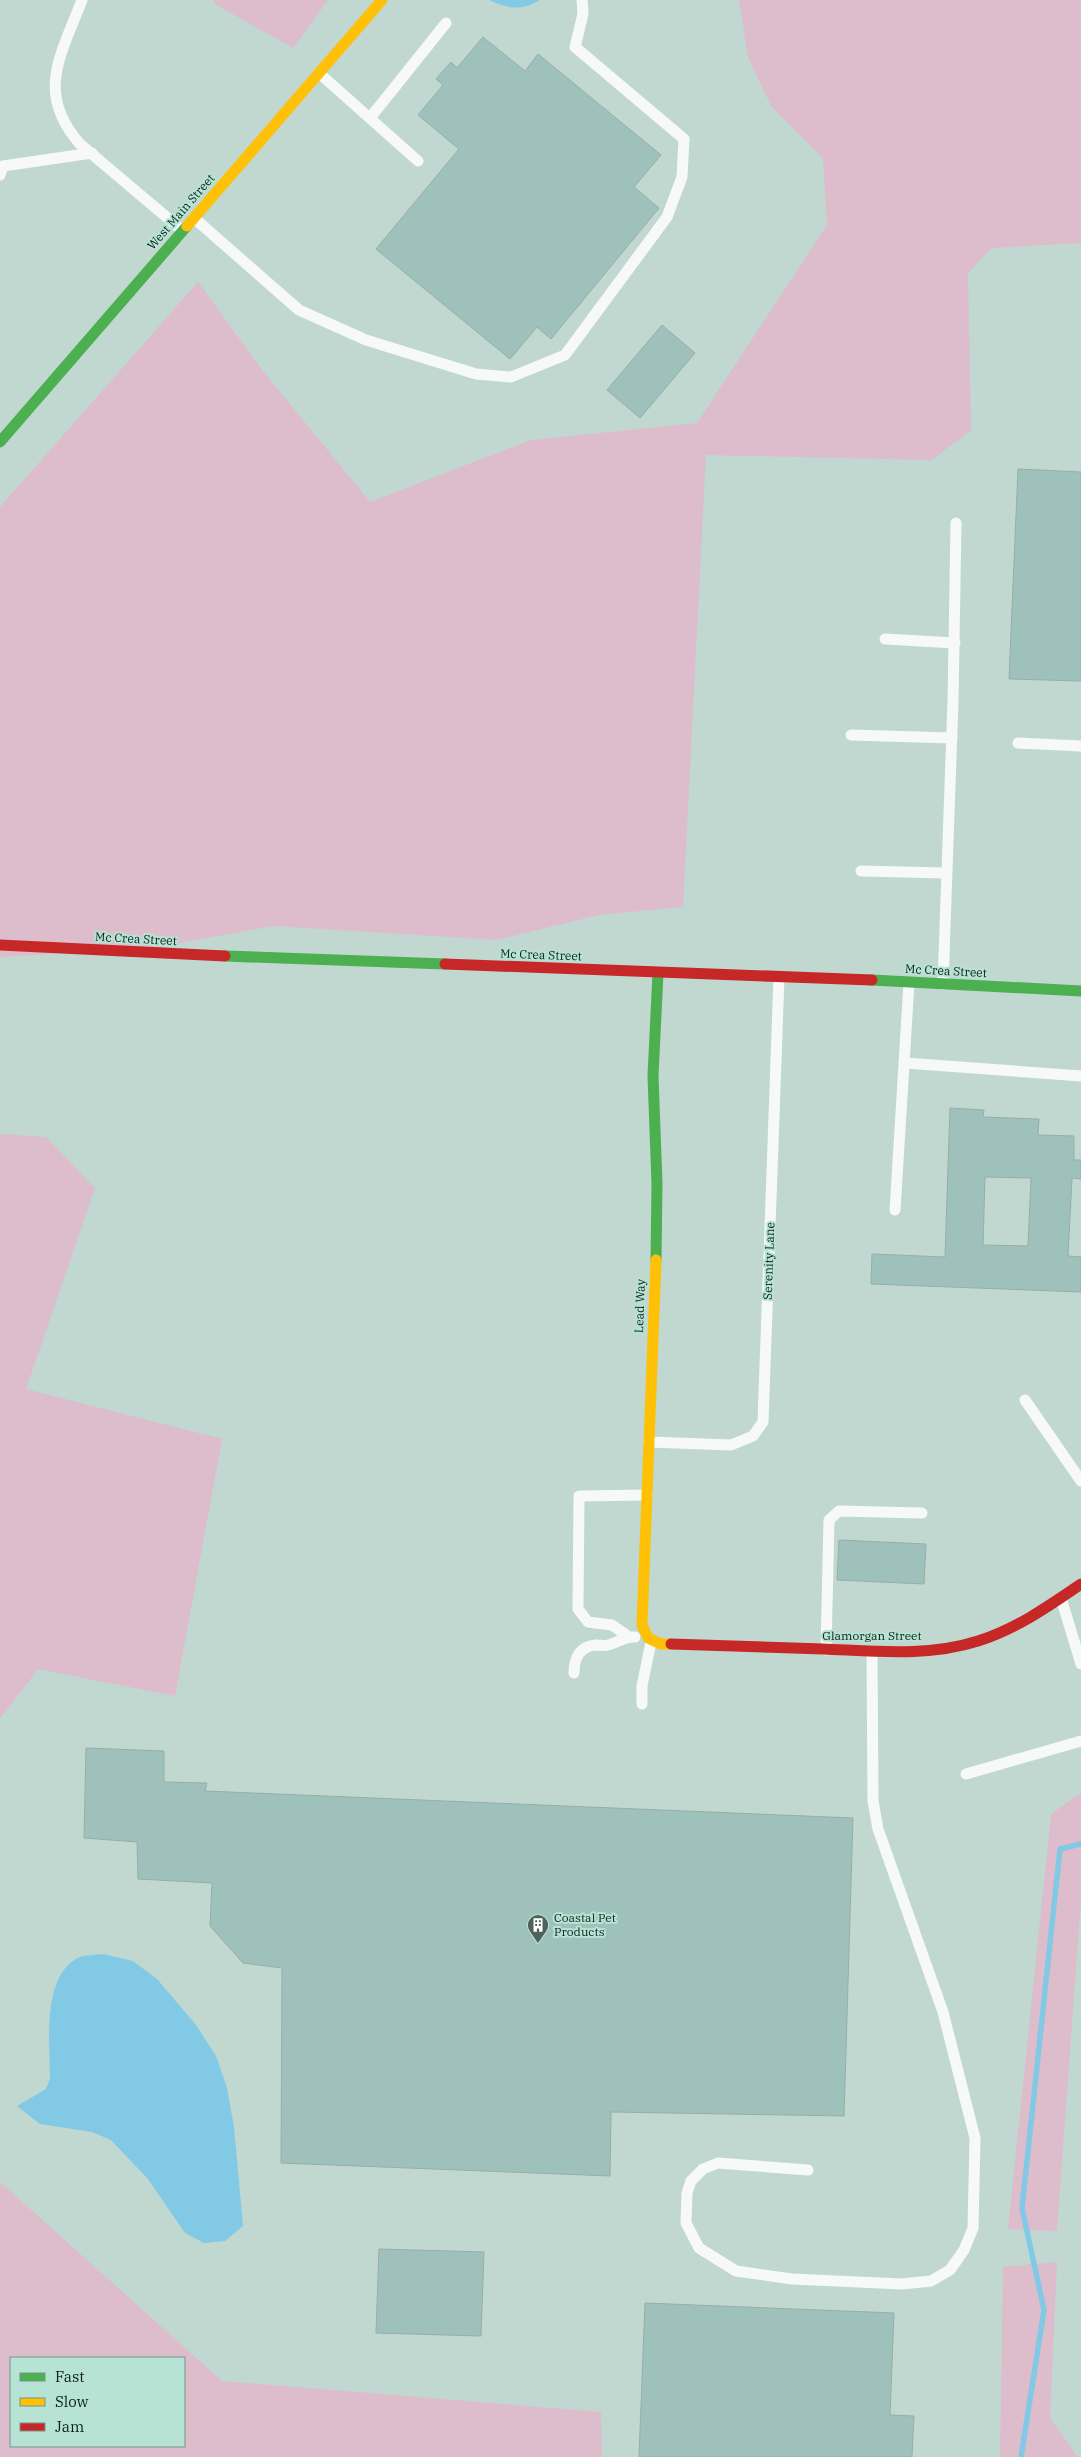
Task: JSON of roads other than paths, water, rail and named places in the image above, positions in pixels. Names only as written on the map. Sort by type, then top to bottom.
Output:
[{"type":"street","name":"West Main Street","points":[[0,442],[382,0]]},
{"type":"street","name":"Mc Crea Street","points":[[0,945],[117,952],[909,982],[1081,991]]},
{"type":"street","name":"Lead Way","points":[[649,1640],[642,1625],[656,1252],[657,1184],[653,1076],[658,973]]},
{"type":"street","name":"Glamorgan Street","points":[[649,1640],[660,1644],[826,1650],[932,1650],[978,1641],[1023,1622],[1081,1584]]},
{"type":"lane","points":[[82,0],[58,66],[55,98],[59,114],[69,130],[92,154],[183,231]]},
{"type":"lane","points":[[194,218],[299,310],[366,340],[476,374],[512,377],[565,355],[667,217],[682,176],[684,138],[575,47],[583,14],[582,0]]},
{"type":"lane","points":[[370,118],[446,23]]},
{"type":"lane","points":[[319,74],[418,161]]},
{"type":"lane","points":[[0,175],[3,166],[92,154]]},
{"type":"lane","points":[[943,984],[952,738],[956,523]]},
{"type":"lane","points":[[885,639],[954,643]]},
{"type":"lane","points":[[851,735],[952,738]]},
{"type":"lane","points":[[1018,743],[1081,746]]},
{"type":"lane","points":[[861,871],[946,873]]},
{"type":"lane","name":"Serenity Lane","points":[[649,1442],[730,1445],[753,1436],[763,1422],[779,977]]},
{"type":"lane","points":[[896,1210],[909,982]]},
{"type":"lane","points":[[904,1063],[1081,1076]]},
{"type":"lane","points":[[1025,1400],[1081,1481]]},
{"type":"lane","points":[[642,1704],[642,1686],[649,1640],[629,1636],[612,1625],[588,1622],[578,1610],[579,1496],[647,1495]]},
{"type":"lane","points":[[826,1650],[828,1520],[839,1512],[922,1513]]},
{"type":"lane","points":[[1061,1598],[1081,1662]]},
{"type":"lane","points":[[574,1673],[575,1659],[584,1649],[595,1645],[607,1646],[629,1636]]},
{"type":"lane","points":[[808,2170],[718,2164],[696,2174],[687,2193],[686,2223],[699,2248],[736,2271],[792,2279],[902,2284],[931,2281],[950,2270],[964,2250],[973,2228],[975,2138],[944,2012],[878,1829],[873,1801],[872,1651]]},
{"type":"lane","points":[[966,1774],[1081,1741]]},
{"type":"water","points":[[489,0],[540,0],[527,6],[515,8]]},
{"type":"water","points":[[103,1954],[133,1961],[157,1979],[196,2025],[216,2056],[227,2088],[234,2127],[243,2226],[225,2241],[204,2243],[185,2233],[148,2179],[111,2140],[92,2132],[40,2124],[17,2106],[46,2089],[50,2079],[50,2011],[53,1994],[59,1978],[68,1966],[80,1957]]},
{"type":"waterway","points":[[1021,2457],[1044,2310],[1022,2208],[1060,1849],[1081,1844]]},
{"type":"place","name":"Coastal Pet Products","points":[[538,1944]]}]
